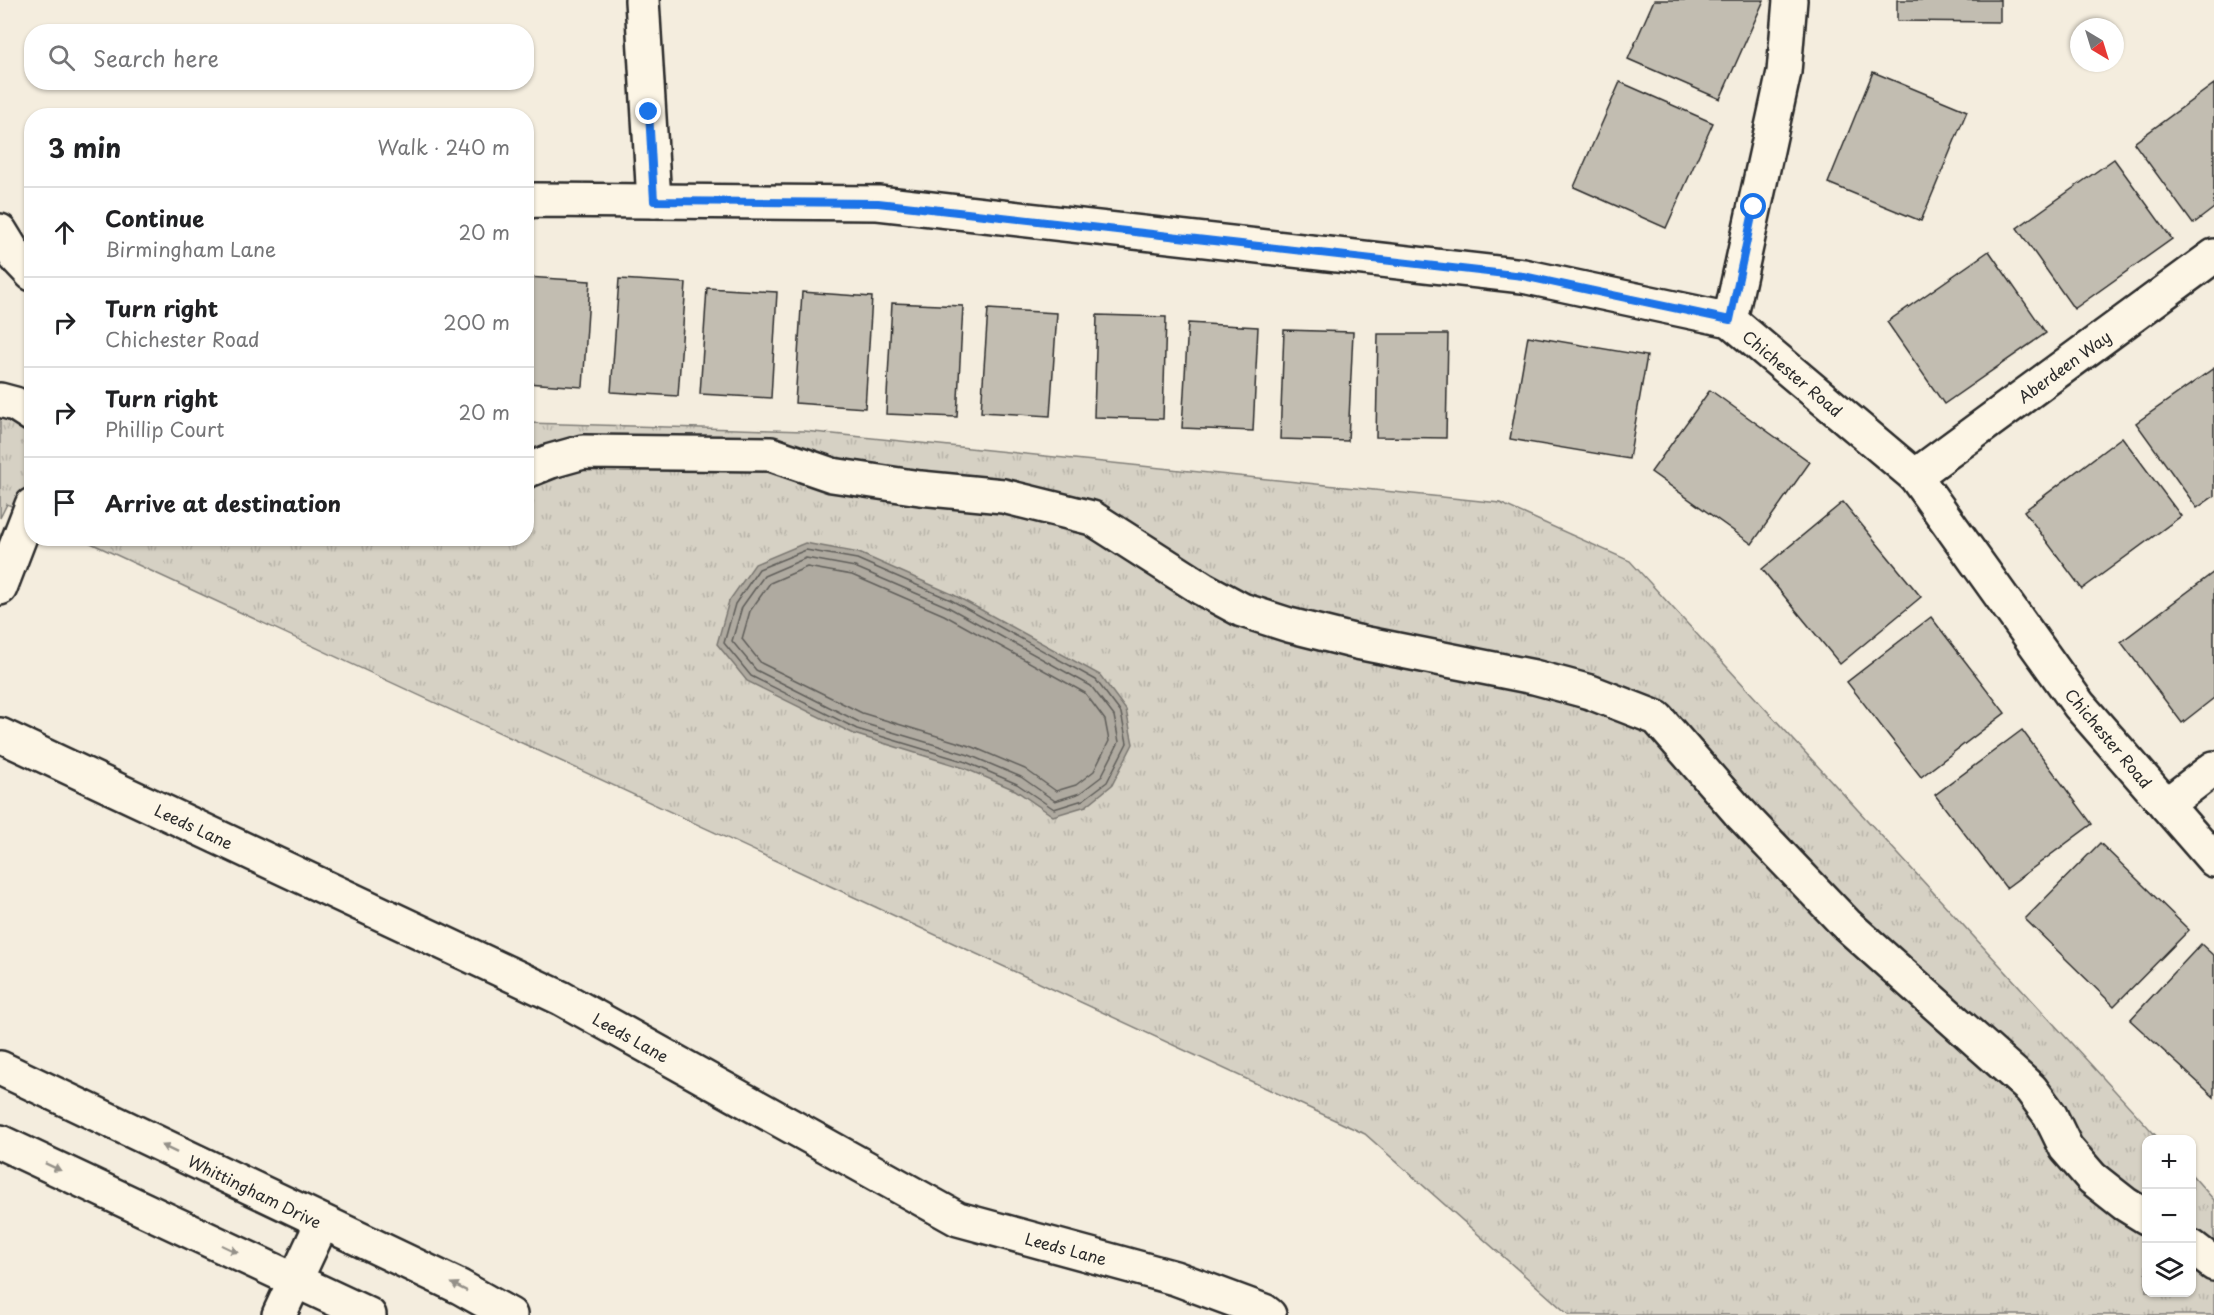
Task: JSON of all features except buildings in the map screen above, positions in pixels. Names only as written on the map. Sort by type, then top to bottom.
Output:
[{"type":"street","points":[[642,0],[654,201]]},
{"type":"street","points":[[1730,320],[1784,72],[1790,0]]},
{"type":"street","name":"Chichester Road","points":[[534,200],[878,203],[1523,276],[1730,320],[1915,476],[2079,705],[2214,860]]},
{"type":"street","points":[[0,231],[24,266]]},
{"type":"street","name":"Aberdeen Way","points":[[1915,476],[2214,256]]},
{"type":"street","points":[[0,400],[15,404],[24,410]]},
{"type":"street","points":[[534,468],[583,452],[771,454],[832,475],[920,488],[1003,496],[1092,518],[1203,589],[1242,610],[1289,625],[1357,642],[1534,677],[1590,692],[1657,718],[1738,811],[1846,924],[2031,1089],[2050,1115],[2066,1148],[2092,1178],[2142,1215]]},
{"type":"street","points":[[0,588],[24,526]]},
{"type":"street","name":"Leeds Lane","points":[[0,735],[561,998],[958,1219],[1175,1278],[1264,1311],[1269,1315]]},
{"type":"street","points":[[2166,805],[2214,768]]},
{"type":"street","name":"Whittingham Drive","points":[[0,1068],[460,1287],[510,1315]]},
{"type":"street","points":[[0,1142],[369,1315]]},
{"type":"street","points":[[279,1315],[322,1223]]},
{"type":"street","points":[[2196,1250],[2214,1264]]},
{"type":"green space","points":[[0,388],[24,396],[24,512],[7,504],[0,518]]},
{"type":"green space","points":[[534,423],[804,431],[1500,503],[1630,561],[2155,1135],[2142,1135],[2142,1297],[2196,1297],[2196,1180],[2214,1200],[2214,1315],[1569,1315],[1365,1134],[97,546],[534,546]]},
{"type":"water","points":[[805,543],[859,553],[954,595],[1100,675],[1126,710],[1133,744],[1112,785],[1086,806],[1053,816],[1015,790],[964,768],[854,734],[747,681],[717,644],[729,601],[755,564]]},
{"type":"route","points":[[649,112],[654,201],[878,203],[1523,276],[1730,320],[1754,207]]}]
